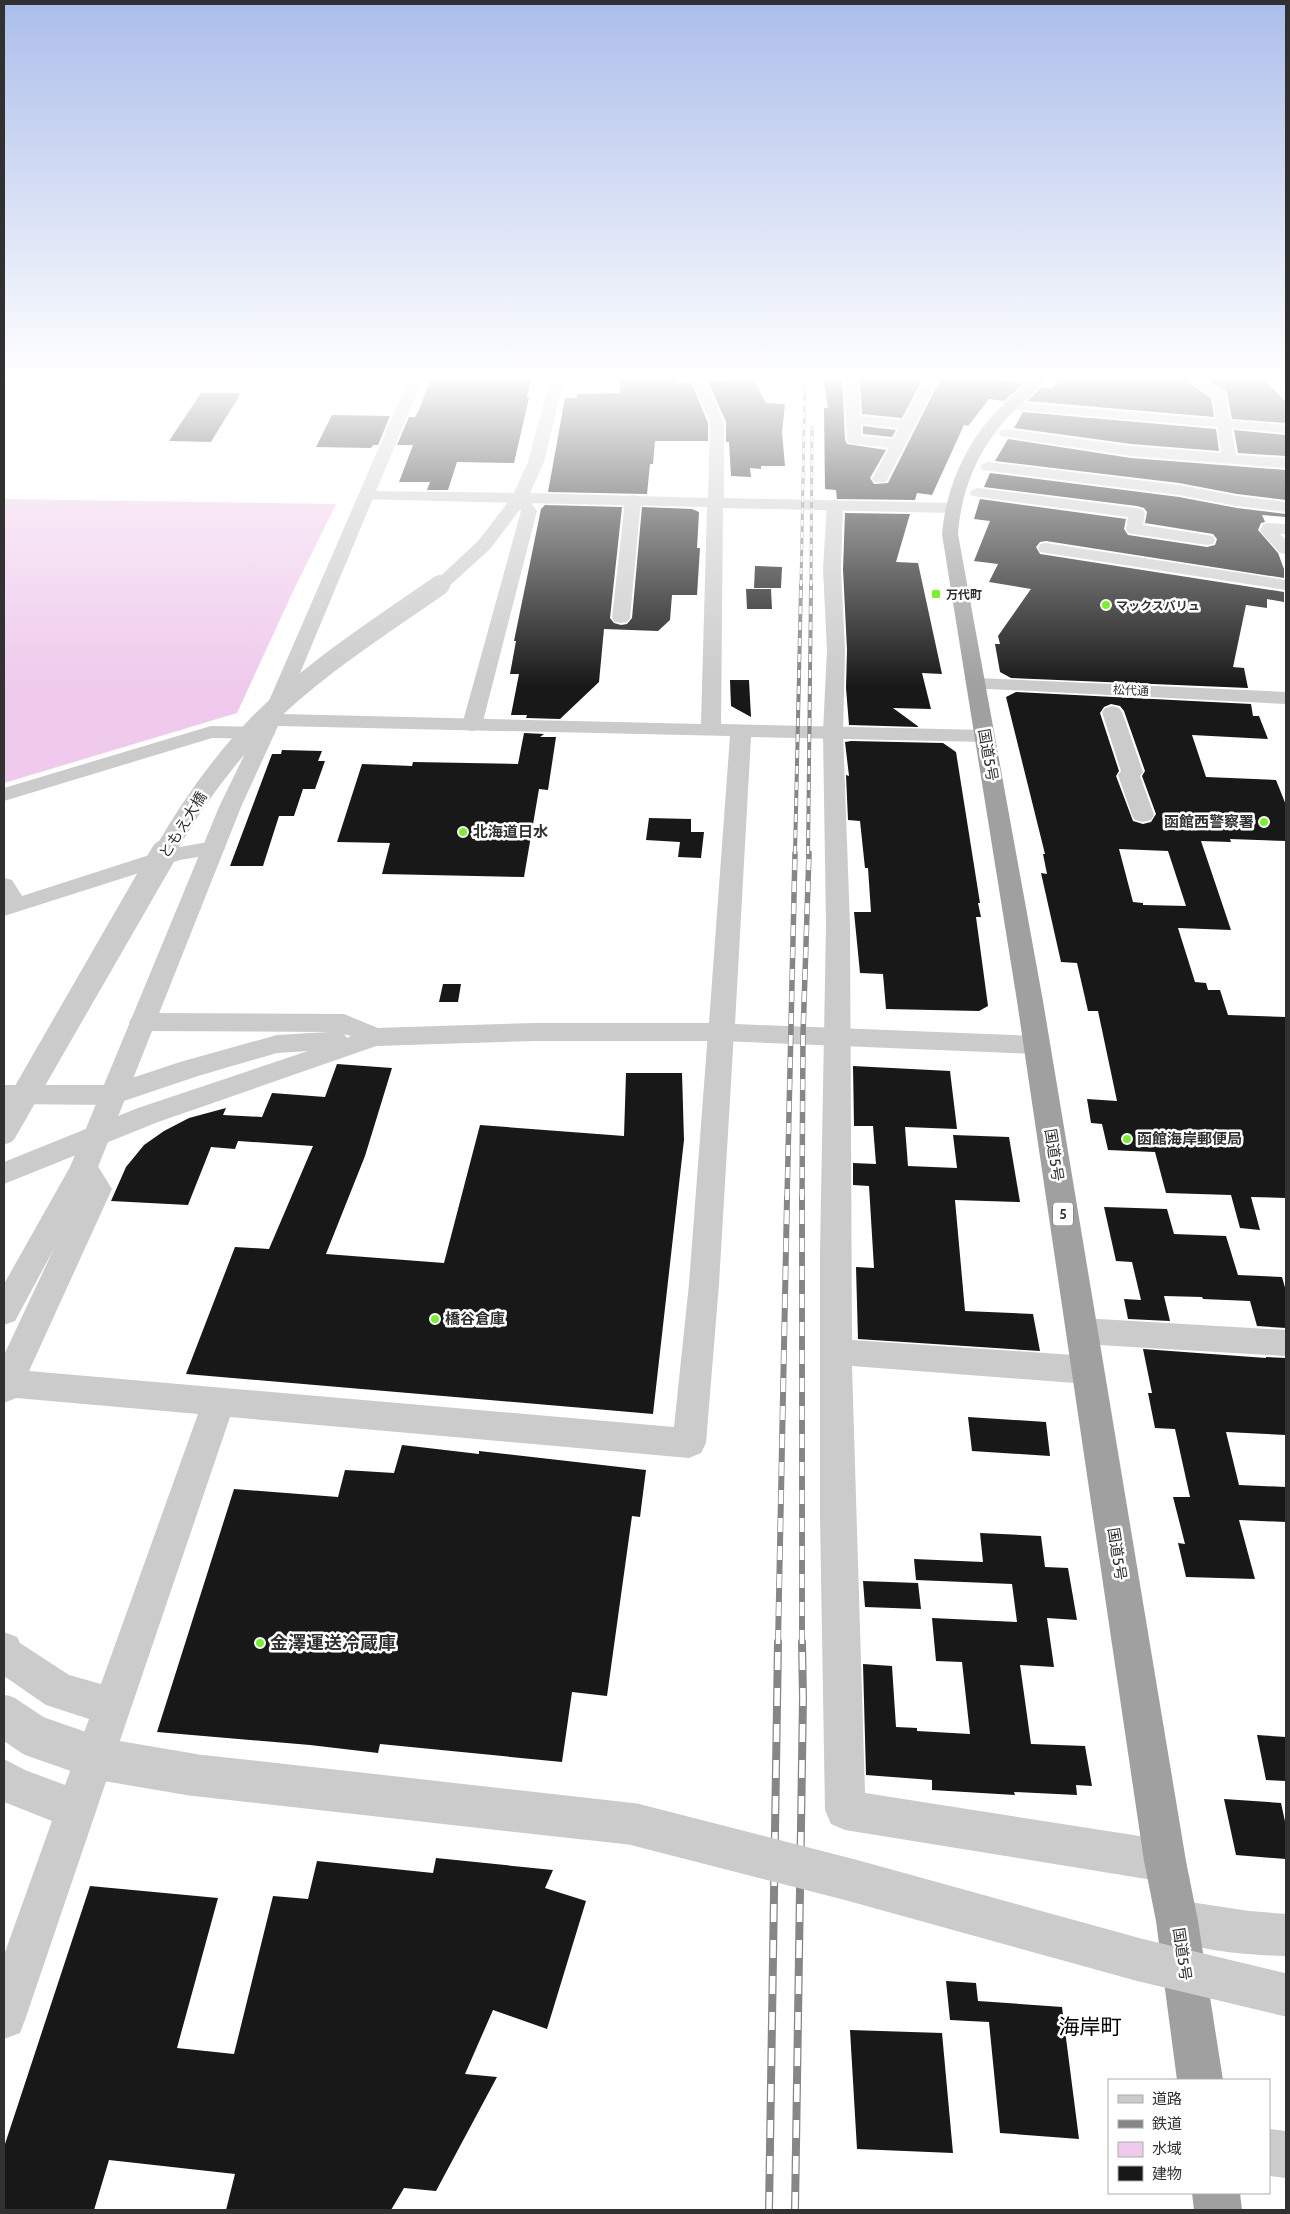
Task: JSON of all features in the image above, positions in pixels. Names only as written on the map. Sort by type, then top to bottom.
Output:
[{"type":"highway","name":"国道5号","points":[[964,479],[952,508],[950,534],[1036,1045],[1165,1861],[1177,1921],[1200,2079]]},
{"type":"highway","points":[[1216,2194],[1218,2210]]},
{"type":"street","points":[[4,1312],[84,1167],[94,1138],[230,807],[268,727],[373,479]]},
{"type":"street","name":"ともえ大橋","points":[[4,1131],[169,844],[194,805],[232,756],[258,726],[313,677],[440,585],[484,545],[520,498],[528,479]]},
{"type":"street","points":[[711,730],[716,479]]},
{"type":"street","points":[[1090,479],[1179,490],[1237,501],[1286,506]]},
{"type":"street","points":[[978,493],[1137,513],[1134,529],[1207,540]]},
{"type":"street","points":[[366,496],[952,508]]},
{"type":"street","points":[[472,725],[529,511],[520,498]]},
{"type":"street","points":[[621,618],[633,500]]},
{"type":"street","points":[[834,505],[832,569],[836,650],[833,732],[838,925],[835,1253],[838,1352],[838,1517],[845,1810],[1165,1861]]},
{"type":"street","points":[[1286,529],[1269,528],[1268,531],[1286,549]]},
{"type":"street","points":[[1046,548],[1286,584]]},
{"type":"street","name":"松代通","points":[[976,684],[1286,698]]},
{"type":"street","points":[[1112,712],[1132,772],[1129,775],[1143,815]]},
{"type":"street","points":[[4,795],[211,732],[268,727],[472,725],[985,736]]},
{"type":"street","points":[[84,1167],[97,1190],[5,1386],[218,1401],[690,1443],[704,1284],[741,731]]},
{"type":"street","points":[[8,900],[176,854],[214,848]]},
{"type":"street","points":[[142,1022],[344,1023],[376,1037]]},
{"type":"street","points":[[4,1094],[112,1096],[189,1069],[277,1044],[376,1037],[534,1032],[721,1032],[1036,1045]]},
{"type":"street","points":[[4,1173],[148,1115],[376,1037]]},
{"type":"street","points":[[1082,1331],[1286,1343]]},
{"type":"street","points":[[838,1352],[1088,1370]]},
{"type":"street","points":[[4,2017],[218,1401]]},
{"type":"street","points":[[4,1650],[7,1656],[60,1692],[113,1706]]},
{"type":"street","points":[[4,1716],[34,1736],[100,1760],[194,1775],[633,1824],[850,1880],[1140,1960],[1286,1995]]},
{"type":"street","points":[[4,1779],[12,1785],[77,1810]]},
{"type":"street","points":[[1177,1921],[1249,1933],[1286,1935]]},
{"type":"street","points":[[1270,2152],[1286,2154]]},
{"type":"water","points":[[4,499],[336,504],[295,587],[237,713],[4,783]]},
{"type":"building","points":[[400,479],[451,479],[448,490],[427,490],[430,482],[399,482]]},
{"type":"building","points":[[550,479],[648,479],[647,494],[548,492]]},
{"type":"building","points":[[825,479],[871,479],[874,484],[888,483],[890,479],[939,479],[932,495],[917,493],[915,500],[837,499],[836,490],[825,489]]},
{"type":"building","points":[[987,479],[1040,479],[1179,497],[1237,508],[1286,514],[1286,517],[1262,515],[1265,522],[1261,523],[1258,530],[1278,553],[1284,569],[1284,578],[1046,541],[1040,542],[1036,547],[1040,554],[1284,592],[1284,602],[1267,599],[1267,608],[1246,605],[1233,667],[1244,668],[1248,688],[1011,678],[1000,672],[995,644],[1000,644],[998,636],[1031,589],[989,582],[998,564],[974,561],[990,521],[974,519],[980,499],[1126,519],[1124,529],[1128,535],[1207,547],[1215,545],[1217,539],[1213,534],[1145,523],[1147,512],[1144,508],[1137,506],[984,487]]},
{"type":"building","points":[[1148,479],[1286,479],[1286,500],[1237,494]]},
{"type":"building","points":[[545,505],[622,507],[610,618],[614,623],[621,625],[627,624],[632,618],[642,507],[692,509],[699,512],[697,548],[700,548],[697,595],[672,595],[670,620],[658,631],[604,629],[599,682],[560,719],[526,718],[527,715],[511,715],[519,674],[510,674],[516,641],[514,641],[541,509]]},
{"type":"building","points":[[845,513],[910,514],[896,562],[918,563],[942,674],[922,673],[931,709],[893,708],[919,727],[849,725],[846,688],[847,650],[843,569]]},
{"type":"building","points":[[755,566],[782,567],[781,588],[754,588]]},
{"type":"building","points":[[746,589],[771,589],[772,609],[747,609]]},
{"type":"building","points":[[730,680],[749,680],[751,717],[731,706]]},
{"type":"building","points":[[1016,692],[1251,704],[1253,716],[1259,716],[1268,739],[1192,735],[1206,777],[1276,780],[1286,805],[1286,841],[1230,839],[1231,842],[1201,841],[1231,930],[1178,928],[1195,982],[1206,983],[1208,990],[1220,990],[1228,1015],[1286,1017],[1286,1198],[1251,1197],[1260,1230],[1240,1228],[1231,1195],[1166,1193],[1155,1152],[1108,1150],[1102,1124],[1091,1123],[1087,1099],[1117,1101],[1098,1011],[1088,1011],[1077,963],[1061,962],[1041,873],[1047,874],[1043,854],[1045,854],[1006,697]],"holes":[[[1111,704],[1120,706],[1124,711],[1145,771],[1142,776],[1156,814],[1151,822],[1143,824],[1133,821],[1116,776],[1119,771],[1100,713],[1104,707]],[[1119,849],[1168,851],[1186,906],[1143,905],[1143,903],[1133,902]]]},
{"type":"building","name":"北海道日水","points":[[524,733],[544,734],[540,737],[556,737],[548,790],[539,789],[524,877],[382,874],[390,843],[337,842],[362,764],[412,766],[413,762],[518,764]]},
{"type":"building","points":[[845,742],[943,743],[956,752],[980,903],[978,903],[981,917],[976,917],[988,1006],[979,1011],[886,1009],[883,974],[860,973],[854,912],[871,912],[868,868],[865,868],[860,821],[848,820],[846,775],[849,776]]},
{"type":"building","points":[[282,750],[322,751],[318,761],[325,761],[315,789],[303,789],[294,816],[279,816],[263,866],[230,866],[272,754],[281,754]]},
{"type":"building","points":[[649,818],[691,819],[691,832],[704,832],[701,858],[678,857],[680,842],[646,840]]},
{"type":"building","points":[[443,984],[461,984],[458,1002],[439,1002]]},
{"type":"building","name":"橋谷倉庫","points":[[337,1064],[392,1068],[365,1156],[326,1254],[444,1263],[480,1125],[624,1136],[626,1073],[682,1073],[684,1140],[653,1414],[186,1374],[235,1247],[269,1249],[313,1146],[238,1141],[235,1149],[211,1147],[188,1205],[111,1201],[126,1167],[144,1145],[164,1131],[189,1118],[226,1108],[223,1115],[262,1117],[272,1093],[325,1097]]},
{"type":"building","points":[[853,1066],[950,1071],[957,1129],[905,1127],[908,1166],[957,1168],[953,1135],[1009,1137],[1020,1202],[955,1200],[965,1311],[1033,1314],[1040,1351],[858,1339],[856,1267],[874,1268],[869,1186],[853,1185],[853,1163],[876,1164],[873,1126],[854,1126]]},
{"type":"building","points":[[1104,1207],[1167,1209],[1174,1234],[1226,1236],[1238,1275],[1282,1277],[1286,1291],[1286,1328],[1257,1326],[1250,1301],[1203,1299],[1202,1297],[1164,1296],[1170,1321],[1128,1319],[1124,1299],[1141,1300],[1132,1262],[1116,1261]]},
{"type":"building","points":[[1143,1349],[1286,1358],[1286,1435],[1226,1432],[1239,1485],[1286,1487],[1286,1522],[1239,1520],[1255,1579],[1186,1577],[1178,1543],[1185,1544],[1173,1497],[1190,1497],[1175,1429],[1155,1428],[1148,1393],[1152,1393]]},
{"type":"building","points":[[968,1417],[1046,1422],[1050,1456],[972,1451]]},
{"type":"building","points":[[402,1445],[479,1454],[479,1451],[646,1470],[640,1517],[632,1516],[607,1696],[572,1692],[562,1762],[380,1744],[378,1753],[310,1745],[157,1732],[234,1489],[338,1497],[345,1470],[394,1473]]},
{"type":"building","points":[[980,1533],[1041,1536],[1045,1567],[1068,1568],[1077,1620],[1047,1618],[1054,1667],[1020,1665],[1031,1744],[1085,1746],[1092,1786],[1076,1785],[1077,1795],[1014,1792],[1015,1795],[932,1790],[932,1780],[866,1775],[863,1664],[892,1666],[896,1727],[917,1728],[917,1731],[970,1734],[962,1662],[936,1661],[932,1618],[1017,1622],[1012,1584],[916,1580],[914,1559],[983,1562]]},
{"type":"building","points":[[863,1581],[918,1583],[921,1609],[865,1607]]},
{"type":"building","points":[[1257,1735],[1286,1737],[1286,1781],[1266,1780]]},
{"type":"building","points":[[1224,1799],[1281,1803],[1286,1826],[1286,1859],[1236,1855]]},
{"type":"building","points":[[436,1858],[553,1870],[545,1888],[586,1901],[547,2029],[493,2010],[465,2074],[497,2077],[436,2191],[404,2188],[391,2210],[226,2210],[235,2174],[109,2160],[94,2210],[4,2210],[4,2147],[90,1886],[218,1898],[177,2048],[234,2054],[273,1896],[308,1899],[317,1861],[433,1873]]},
{"type":"building","points":[[946,1981],[976,1983],[978,2001],[1062,2007],[1079,2139],[1000,2133],[989,2022],[950,2020]]},
{"type":"building","points":[[850,2030],[942,2033],[953,2153],[857,2149]]},
{"type":"railway","points":[[801,586],[803,479]]},
{"type":"railway","points":[[811,586],[812,479]]},
{"type":"railway","points":[[795,854],[801,585]]},
{"type":"railway","points":[[808,854],[811,585]]},
{"type":"railway","points":[[787,1200],[795,853]]},
{"type":"railway","points":[[802,1200],[803,1035],[809,853]]},
{"type":"railway","points":[[778,1644],[787,1198]]},
{"type":"railway","points":[[802,1200],[802,1642]]},
{"type":"railway","points":[[769,2210],[778,1642]]},
{"type":"railway","points":[[795,2210],[803,1698],[802,1642]]},
{"type":"place","name":"万代町","points":[[936,594]]},
{"type":"place","name":"マックスバリュ","points":[[1106,605]]},
{"type":"place","name":"函館西警察署","points":[[1264,822]]},
{"type":"place","name":"北海道日水","points":[[463,832]]},
{"type":"place","name":"函館海岸郵便局","points":[[1127,1139]]},
{"type":"place","name":"橋谷倉庫","points":[[435,1319]]},
{"type":"place","name":"金澤運送冷蔵庫","points":[[260,1643]]},
{"type":"district","name":"海岸町","points":[[1090,2026]]}]
